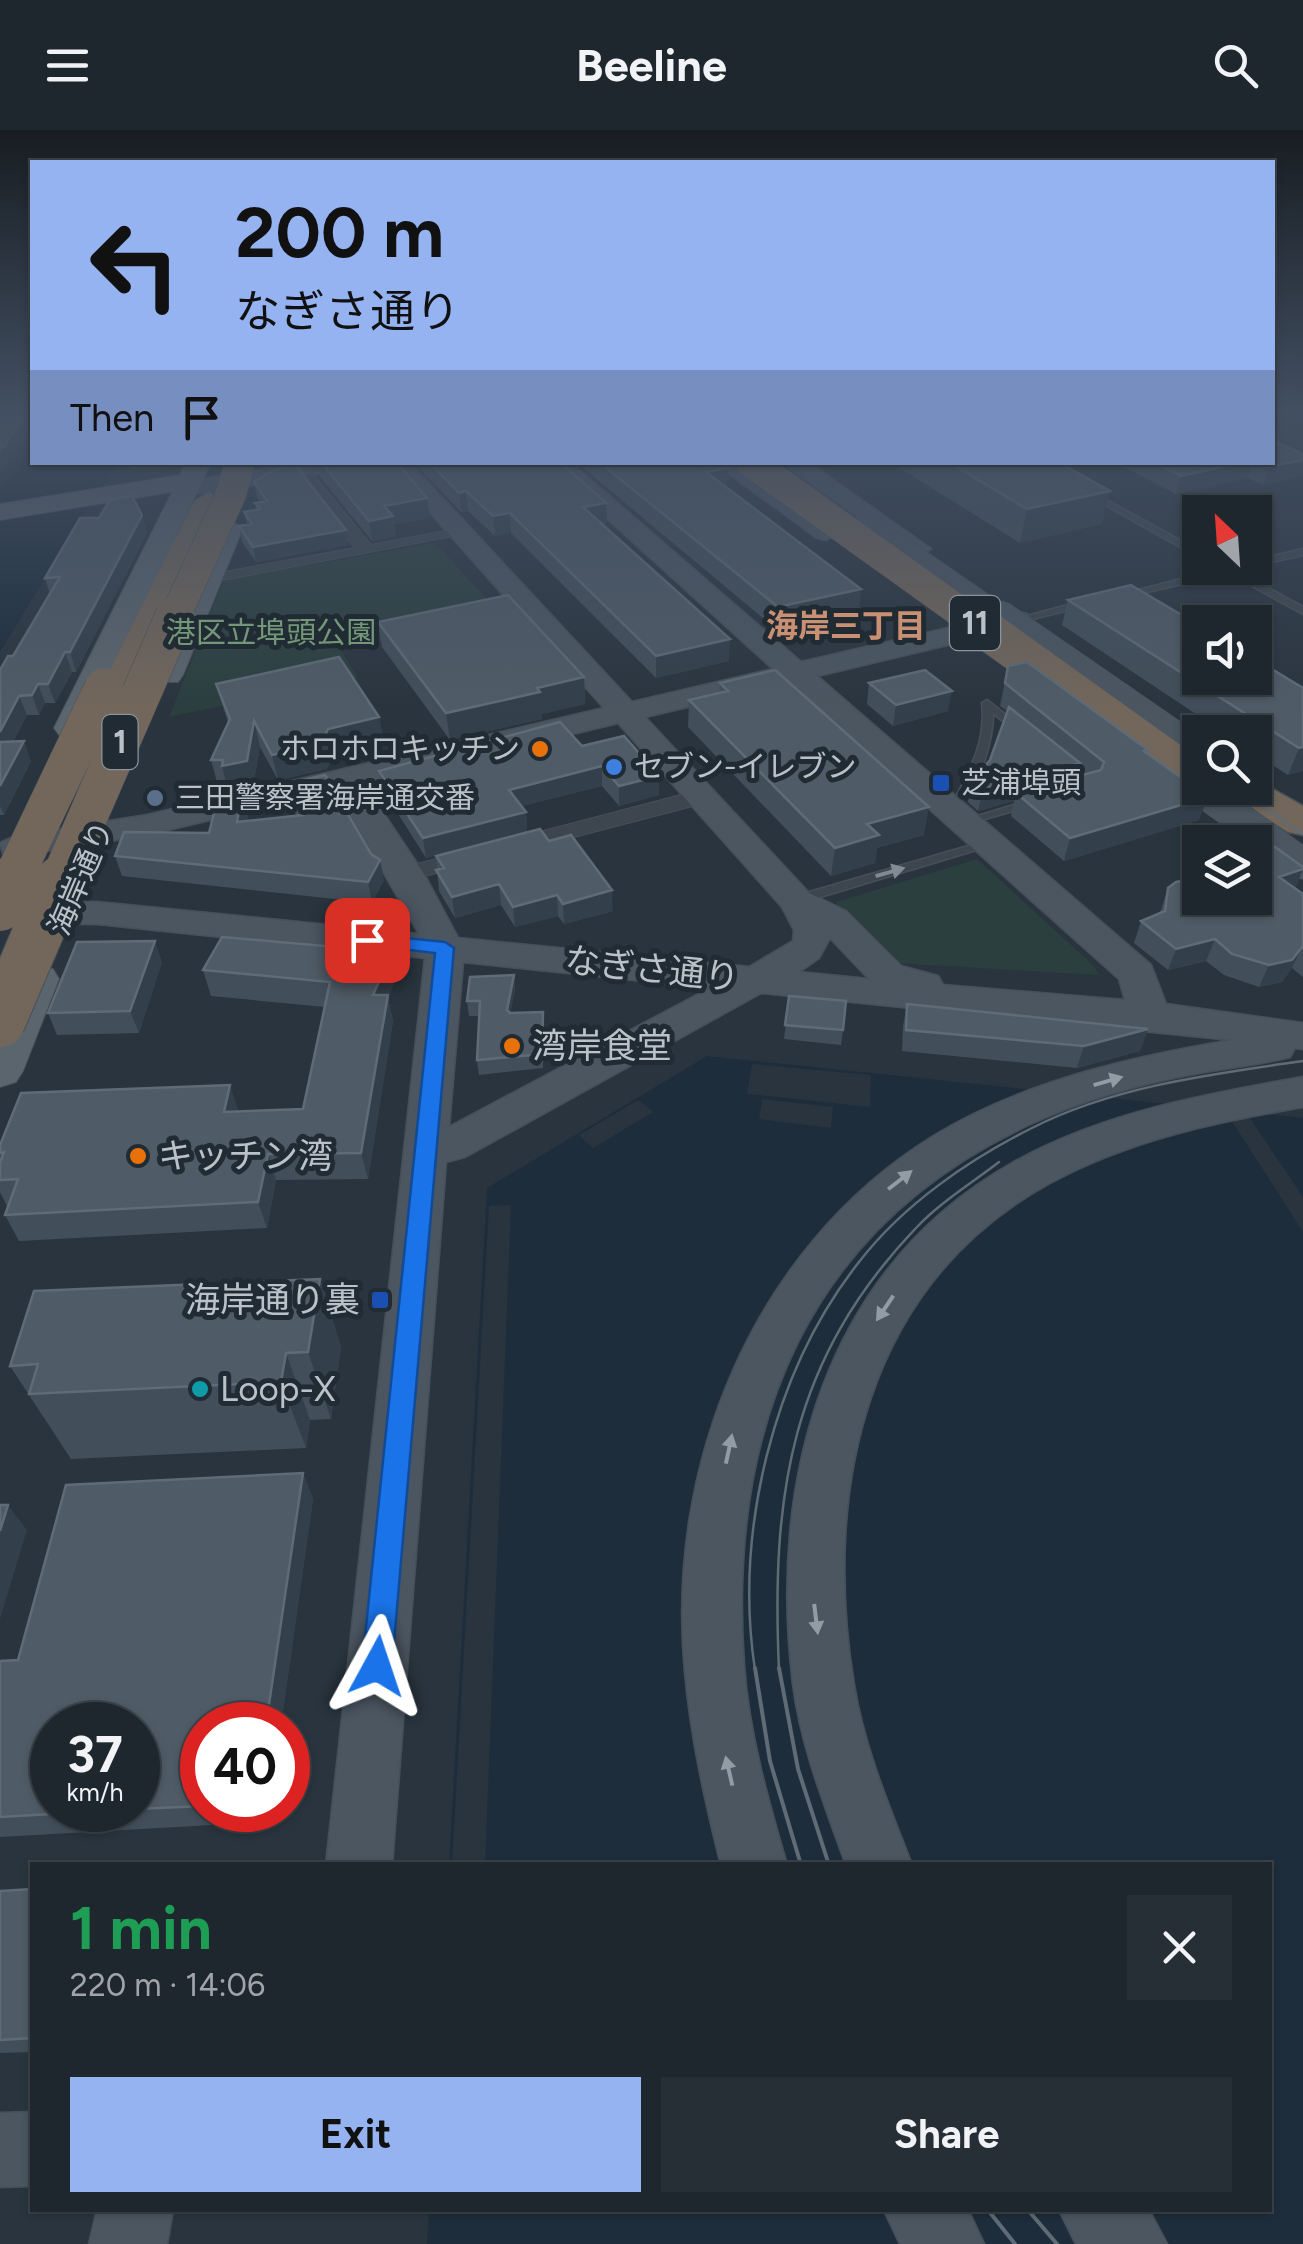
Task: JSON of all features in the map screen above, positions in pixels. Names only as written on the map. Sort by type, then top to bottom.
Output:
[{"type":"highway","name":"1","points":[[0,910],[183,512]]},
{"type":"highway","points":[[50,774],[113,700],[219,512]]},
{"type":"highway","name":"1","points":[[0,1022],[151,668],[224,512]]},
{"type":"highway","name":"11","points":[[820,512],[1182,770]]},
{"type":"highway","name":"11","points":[[849,512],[1182,743]]},
{"type":"highway","points":[[0,957],[74,799],[151,668]]},
{"type":"highway","points":[[1272,803],[1303,821]]},
{"type":"highway","points":[[1235,805],[1303,846]]},
{"type":"main road","points":[[0,521],[48,512]]},
{"type":"main road","points":[[7,860],[177,512]]},
{"type":"main road","name":"海岸通り","points":[[0,1071],[208,580],[229,512]]},
{"type":"street","points":[[338,512],[366,550]]},
{"type":"street","points":[[425,1150],[450,1146],[804,952],[812,942],[815,926],[796,900],[441,512]]},
{"type":"street","points":[[612,512],[1137,974],[1149,1015]]},
{"type":"street","points":[[795,512],[946,617],[976,630],[1303,865]]},
{"type":"street","points":[[826,512],[1182,744]]},
{"type":"street","points":[[835,512],[1303,865]]},
{"type":"street","points":[[862,512],[1182,734]]},
{"type":"street","points":[[208,580],[461,533]]},
{"type":"street","points":[[7,860],[99,835],[1016,620]]},
{"type":"street","points":[[345,778],[406,874],[445,948],[359,1862]]},
{"type":"street","points":[[406,874],[700,797]]},
{"type":"street","points":[[1272,797],[1303,821]]},
{"type":"street","points":[[796,900],[833,919],[887,975],[997,1002]]},
{"type":"street","name":"なぎさ通り","points":[[0,910],[67,910],[755,980],[1149,1015],[1303,1039]]},
{"type":"street","points":[[753,1862],[723,1748],[713,1673],[713,1545],[734,1428],[770,1334],[795,1294],[821,1258],[877,1198],[979,1130],[1054,1098],[1134,1074],[1303,1039]]},
{"type":"street","points":[[878,1862],[846,1779],[831,1719],[814,1609],[812,1556],[815,1506],[833,1418],[865,1338],[936,1244],[966,1216],[1029,1174],[1142,1128],[1303,1092]]},
{"type":"street","points":[[0,2150],[30,2148]]},
{"type":"street","points":[[128,2244],[135,2212]]},
{"type":"street","points":[[923,2212],[945,2244]]},
{"type":"street","points":[[1100,2212],[1128,2244]]},
{"type":"lane","points":[[1124,512],[1182,544]]},
{"type":"lane","points":[[1272,559],[1303,552]]},
{"type":"lane","points":[[1117,596],[1182,580]]},
{"type":"lane","points":[[1258,585],[1303,611]]},
{"type":"lane","points":[[1132,592],[1147,601]]},
{"type":"lane","points":[[1016,620],[1101,600]]},
{"type":"lane","points":[[965,823],[961,797],[978,767],[991,724],[987,703],[1031,739]]},
{"type":"lane","points":[[796,900],[965,823],[1053,797]]},
{"type":"green space","name":"港区立埠頭公園","points":[[435,543],[503,616],[341,650],[358,678],[169,717],[224,580]]},
{"type":"green space","points":[[977,859],[1094,966],[1099,975],[894,963],[844,917],[836,902]]},
{"type":"water","points":[[0,512],[86,512],[0,652]]},
{"type":"water","points":[[707,1056],[1303,1118],[1303,2244],[427,2244],[429,2212],[1272,2212],[1272,1862],[449,1862],[487,1188]]},
{"type":"pier","points":[[752,1064],[871,1075],[870,1107],[747,1094]]},
{"type":"pier","points":[[762,1099],[833,1107],[831,1128],[759,1119]]},
{"type":"pier","points":[[638,1100],[653,1112],[593,1148],[579,1135]]},
{"type":"pier","points":[[1224,1109],[1246,1112],[1303,1197],[1303,1232]]},
{"type":"pier","points":[[511,1205],[485,1862],[452,1862],[489,1206]]},
{"type":"building","points":[[103,512],[140,512],[142,515],[70,652],[65,652],[48,684],[38,684],[32,695],[19,696],[0,732],[0,670],[8,656],[13,656],[60,577],[45,578],[80,518],[99,518]]},
{"type":"building","points":[[244,512],[332,512],[346,530],[253,547],[239,526],[252,524]]},
{"type":"building","points":[[361,512],[389,512],[393,516],[369,521]]},
{"type":"building","points":[[488,512],[588,512],[730,639],[656,656],[510,513],[493,516]]},
{"type":"building","points":[[660,512],[759,512],[861,589],[778,607]]},
{"type":"building","points":[[1131,585],[1182,615],[1182,673],[1068,600]]},
{"type":"building","points":[[508,595],[584,677],[537,688],[540,692],[446,713],[378,622]]},
{"type":"building","points":[[339,657],[379,717],[328,729],[322,743],[272,755],[254,721],[247,761],[222,766],[223,760],[211,760],[230,719],[216,684]]},
{"type":"building","points":[[1027,662],[1148,750],[1144,751],[1182,778],[1182,805],[1070,838],[1016,793],[1101,770],[1104,762],[1005,683],[1008,666]]},
{"type":"building","points":[[1272,669],[1303,688],[1303,747],[1272,731],[1272,715],[1247,715],[1216,695],[1272,695]]},
{"type":"building","points":[[775,670],[929,807],[867,824],[879,835],[835,848],[689,700],[728,691],[720,683]]},
{"type":"building","points":[[925,670],[952,691],[896,705],[869,683]]},
{"type":"building","points":[[1009,707],[1080,763],[983,789],[972,781],[990,760]]},
{"type":"building","points":[[560,722],[582,746],[624,736],[659,776],[619,786],[602,766],[509,790],[526,812],[423,838],[379,771]]},
{"type":"building","points":[[24,741],[0,786],[0,742]]},
{"type":"building","points":[[325,775],[371,854],[380,860],[368,882],[115,856],[124,832],[209,833],[217,801],[242,795],[237,822],[303,815],[286,784]]},
{"type":"building","points":[[540,829],[549,841],[571,835],[612,890],[563,904],[557,895],[513,907],[499,884],[452,897],[436,870],[444,868],[436,856]]},
{"type":"building","points":[[1272,848],[1303,867],[1279,877],[1303,894],[1303,948],[1292,960],[1269,965],[1232,954],[1215,939],[1176,949],[1141,921],[1165,911],[1168,888],[1182,881],[1182,915],[1272,915]]},
{"type":"building","points":[[222,937],[392,952],[373,995],[388,995],[361,1153],[268,1154],[258,1202],[5,1215],[18,1179],[0,1180],[4,1152],[0,1153],[0,1145],[21,1093],[230,1085],[224,1112],[303,1109],[330,982],[203,970]]},
{"type":"building","points":[[155,941],[130,1011],[48,1013],[77,942]]},
{"type":"building","points":[[514,975],[507,1010],[543,1012],[542,1054],[477,1060],[480,1001],[467,1001],[470,977]]},
{"type":"building","points":[[789,996],[846,1001],[843,1030],[785,1025]]},
{"type":"building","points":[[907,1004],[1148,1029],[1084,1046],[906,1030]]},
{"type":"building","points":[[320,1279],[308,1352],[286,1353],[281,1382],[29,1394],[38,1364],[10,1366],[34,1291]]},
{"type":"building","points":[[303,1473],[269,1702],[180,1702],[180,1807],[160,1808],[160,1702],[30,1702],[30,1815],[0,1817],[0,1661],[18,1660],[66,1485]]},
{"type":"building","points":[[0,1505],[8,1505],[0,1531]]},
{"type":"building","points":[[30,1889],[30,2038],[0,2040],[0,1891]]},
{"type":"tram line","points":[[824,512],[1182,767]]},
{"type":"tram line","points":[[1235,805],[1303,853]]},
{"type":"tram line","points":[[1261,805],[1303,834]]},
{"type":"tram line","points":[[755,1670],[750,1563],[767,1455],[804,1352],[829,1305],[876,1241],[916,1203],[961,1169],[1063,1114],[1164,1084],[1303,1061]]},
{"type":"tram line","points":[[779,1670],[779,1546],[786,1488],[797,1433],[815,1380],[840,1328],[874,1278],[916,1228],[999,1162]]},
{"type":"tram line","points":[[755,1668],[770,1761],[800,1862]]},
{"type":"tram line","points":[[779,1668],[798,1769],[828,1862]]},
{"type":"tram line","points":[[990,2212],[1015,2244]]},
{"type":"tram line","points":[[1030,2212],[1057,2244]]},
{"type":"place","name":"ホロホロキッチン","points":[[540,749]]},
{"type":"place","name":"セブン-イレブン","points":[[614,767]]},
{"type":"place","name":"芝浦埠頭","points":[[941,783]]},
{"type":"place","name":"三田警察署海岸通交番","points":[[155,798]]},
{"type":"place","name":"湾岸食堂","points":[[512,1046]]},
{"type":"place","name":"キッチン湾","points":[[138,1156]]},
{"type":"place","name":"海岸通り裏","points":[[380,1300]]},
{"type":"place","name":"Loop-X","points":[[200,1389]]},
{"type":"district","name":"海岸三丁目","points":[[846,626]]},
{"type":"route","points":[[367,940],[445,948],[377,1666]]}]
